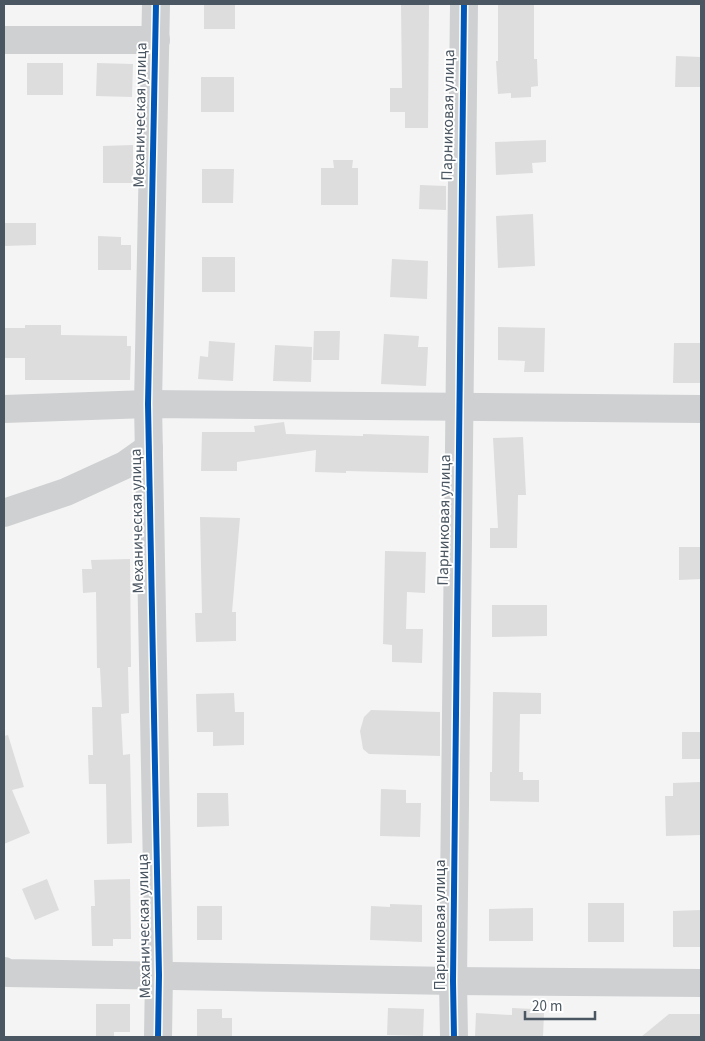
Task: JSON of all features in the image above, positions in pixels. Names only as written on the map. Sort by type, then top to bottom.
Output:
[{"type":"street","name":"Механическая улица","points":[[156,4],[148,404],[159,975],[158,1037]]},
{"type":"street","name":"Парниковая улица","points":[[454,1037],[458,407],[464,4]]},
{"type":"street","points":[[4,40],[156,40]]},
{"type":"street","points":[[4,410],[148,404],[701,409]]},
{"type":"street","points":[[4,513],[66,492],[125,465],[149,448]]},
{"type":"street","points":[[4,971],[7,973],[453,982],[701,983]]},
{"type":"building","points":[[204,4],[235,4],[235,29],[204,29]]},
{"type":"building","points":[[401,4],[429,4],[428,128],[405,128],[405,112],[390,112],[390,88],[402,88]]},
{"type":"building","points":[[498,4],[534,4],[534,59],[537,59],[538,86],[531,87],[531,97],[511,98],[511,93],[498,94],[496,61],[498,61]]},
{"type":"building","points":[[676,56],[701,57],[701,87],[675,87]]},
{"type":"building","points":[[27,63],[63,63],[63,95],[27,95]]},
{"type":"building","points":[[97,63],[133,64],[132,97],[96,96]]},
{"type":"building","points":[[201,77],[234,77],[234,112],[201,112]]},
{"type":"building","points":[[546,140],[546,162],[532,163],[533,173],[496,175],[495,142]]},
{"type":"building","points":[[133,145],[133,183],[103,183],[103,146]]},
{"type":"building","points":[[333,160],[353,160],[352,168],[358,168],[358,205],[321,205],[321,168],[334,168]]},
{"type":"building","points":[[202,169],[234,169],[233,203],[202,203]]},
{"type":"building","points":[[420,185],[446,186],[446,210],[419,209]]},
{"type":"building","points":[[533,214],[535,266],[498,268],[496,216]]},
{"type":"building","points":[[4,223],[36,223],[36,245],[4,246]]},
{"type":"building","points":[[98,236],[121,237],[121,245],[131,245],[131,270],[98,270]]},
{"type":"building","points":[[202,257],[235,257],[235,292],[202,292]]},
{"type":"building","points":[[392,259],[428,261],[427,299],[390,297]]},
{"type":"building","points":[[25,325],[61,325],[61,335],[127,336],[127,346],[131,346],[130,380],[25,380],[25,358],[4,358],[4,328],[25,328]]},
{"type":"building","points":[[498,327],[545,328],[544,372],[524,372],[525,361],[498,360]]},
{"type":"building","points":[[314,331],[340,331],[339,360],[313,360]]},
{"type":"building","points":[[384,334],[419,336],[418,347],[428,347],[426,386],[381,384]]},
{"type":"building","points":[[209,341],[235,343],[233,381],[198,379],[200,356],[208,357]]},
{"type":"building","points":[[674,343],[701,343],[701,383],[673,383]]},
{"type":"building","points":[[275,345],[312,347],[311,382],[273,381]]},
{"type":"building","points":[[284,422],[286,434],[429,436],[428,473],[315,472],[316,450],[237,462],[237,471],[201,471],[202,432],[255,432],[254,426]]},
{"type":"building","points":[[523,437],[526,495],[518,495],[517,548],[490,548],[490,528],[498,528],[493,438]]},
{"type":"building","points":[[200,517],[240,518],[232,612],[236,612],[236,641],[196,642],[195,613],[202,613]]},
{"type":"building","points":[[679,547],[701,547],[701,579],[679,580]]},
{"type":"building","points":[[385,551],[426,552],[425,593],[407,592],[406,629],[423,629],[422,663],[392,662],[392,645],[383,644]]},
{"type":"building","points":[[130,559],[131,667],[128,667],[129,713],[121,714],[123,755],[130,754],[132,843],[107,844],[106,784],[89,784],[88,755],[93,755],[92,707],[102,707],[100,668],[97,668],[96,592],[83,593],[82,569],[92,569],[91,560]]},
{"type":"building","points":[[492,605],[547,605],[547,636],[492,637]]},
{"type":"building","points":[[493,692],[541,693],[541,714],[520,714],[519,772],[523,772],[523,780],[539,780],[539,802],[490,801]]},
{"type":"building","points":[[234,693],[235,712],[244,712],[244,745],[213,746],[213,732],[197,732],[196,694]]},
{"type":"building","points":[[371,710],[440,712],[440,756],[369,754],[363,749],[360,731],[364,717]]},
{"type":"building","points":[[682,732],[701,732],[701,759],[682,759]]},
{"type":"building","points":[[8,735],[24,787],[12,790],[30,833],[4,844],[4,736]]},
{"type":"building","points":[[700,782],[701,835],[666,836],[665,796],[673,796],[673,783]]},
{"type":"building","points":[[381,789],[406,790],[406,803],[421,803],[420,837],[380,836]]},
{"type":"building","points":[[197,793],[228,793],[229,826],[197,827]]},
{"type":"building","points":[[47,879],[59,910],[35,920],[22,889]]},
{"type":"building","points":[[130,879],[131,939],[113,939],[113,946],[92,946],[91,906],[95,906],[94,880]]},
{"type":"building","points":[[588,903],[624,903],[624,942],[588,942]]},
{"type":"building","points":[[390,904],[422,905],[422,942],[370,940],[371,906],[390,907]]},
{"type":"building","points":[[197,906],[222,906],[222,940],[197,940]]},
{"type":"building","points":[[533,908],[533,941],[489,941],[489,909]]},
{"type":"building","points":[[701,910],[701,947],[673,947],[673,911]]},
{"type":"building","points":[[96,1004],[130,1004],[130,1032],[114,1032],[114,1037],[96,1037]]},
{"type":"building","points":[[388,1008],[424,1009],[423,1036],[387,1035]]},
{"type":"building","points":[[512,1008],[533,1009],[533,1013],[544,1013],[543,1037],[475,1037],[476,1013],[512,1015]]},
{"type":"building","points":[[197,1009],[222,1009],[222,1018],[232,1018],[232,1037],[197,1037]]},
{"type":"building","points":[[669,1014],[701,1014],[701,1037],[641,1037]]},
{"type":"cycle path","points":[[156,4],[148,404],[159,975],[158,1037]]},
{"type":"cycle path","points":[[454,1037],[453,981],[464,4]]}]
